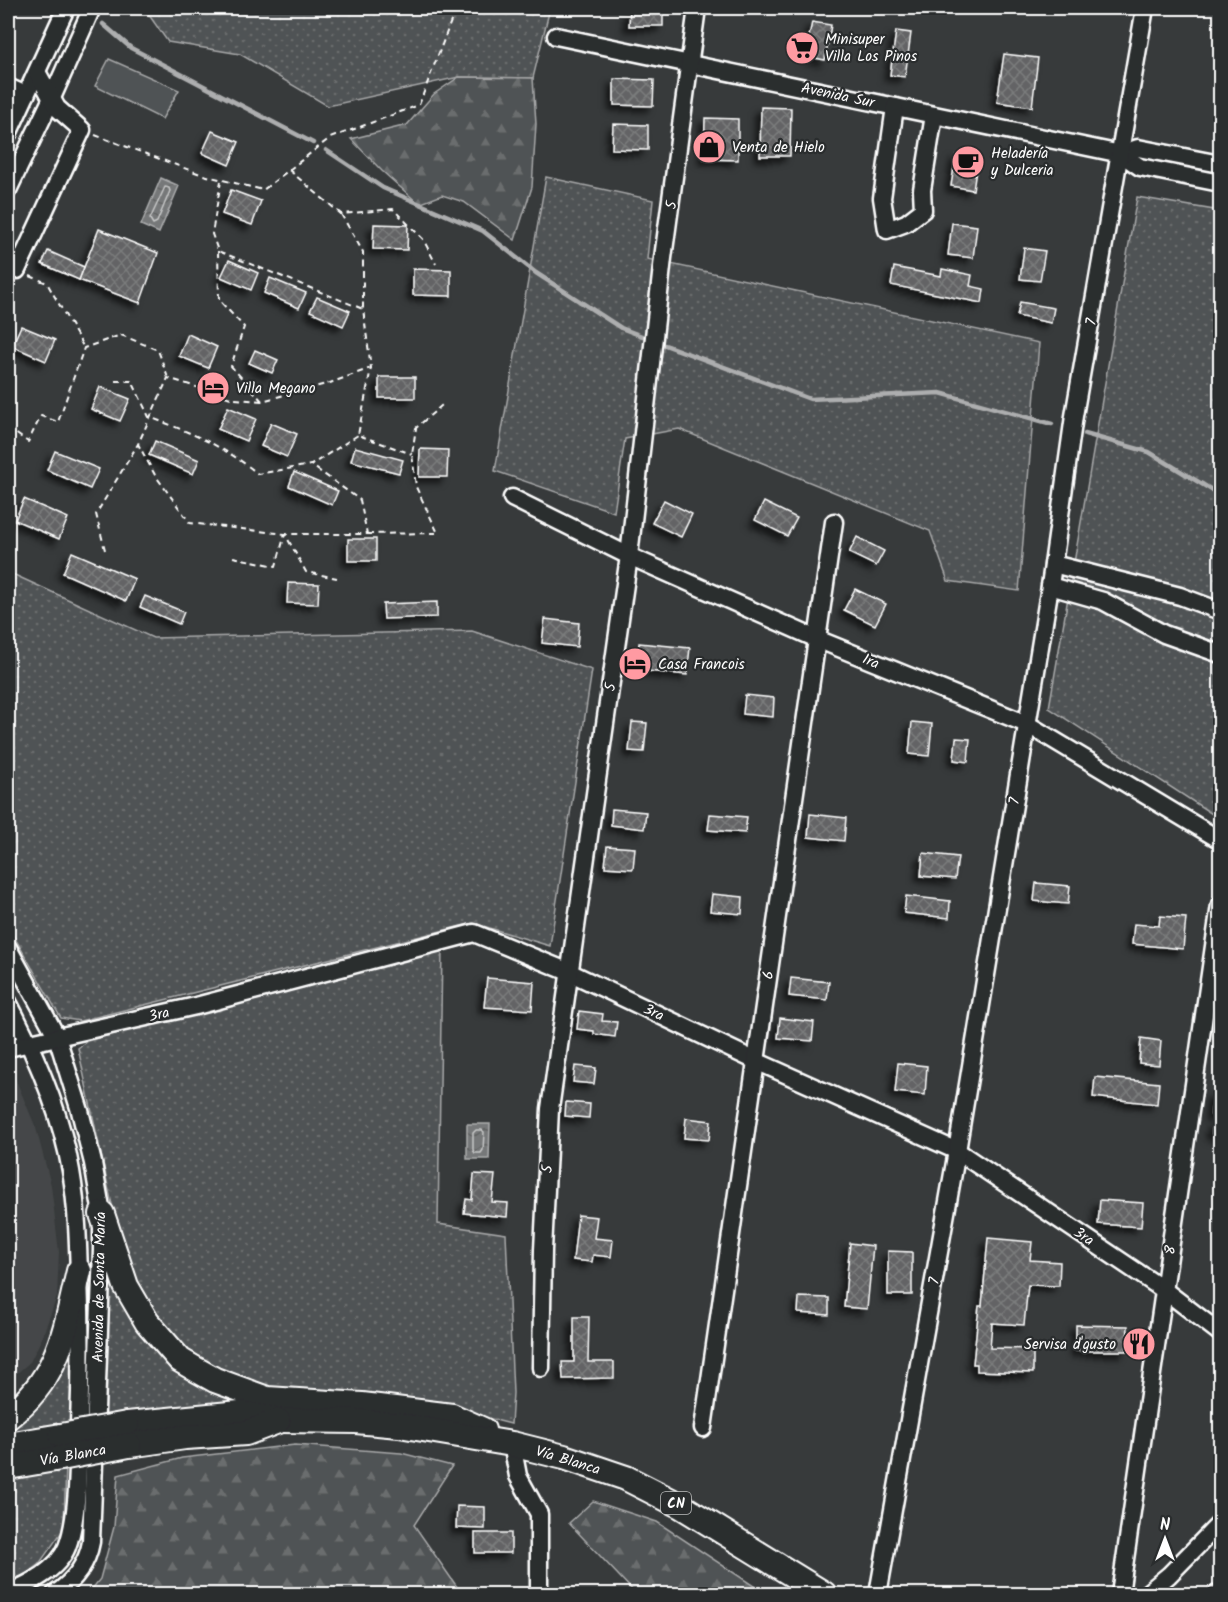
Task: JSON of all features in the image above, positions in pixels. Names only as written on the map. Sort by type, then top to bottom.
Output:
[{"type":"highway","points":[[102,1214],[126,1286],[147,1322],[180,1360],[197,1370],[215,1380],[267,1399],[362,1405],[452,1416],[512,1444]]},
{"type":"highway","points":[[8,1417],[40,1385],[52,1366],[62,1344],[79,1271]]},
{"type":"highway","name":"Vía Blanca","points":[[8,1467],[61,1447],[128,1435],[185,1437],[246,1432],[281,1420],[356,1421],[399,1425],[512,1444],[564,1457],[626,1478],[681,1506],[824,1594]]},
{"type":"highway","name":"Vía Blanca","points":[[8,1445],[61,1447]]},
{"type":"street","points":[[8,134],[66,8]]},
{"type":"street","points":[[8,190],[92,8]]},
{"type":"street","name":"5","points":[[542,1368],[543,1250],[550,1109],[628,556],[663,258],[697,8]]},
{"type":"street","name":"7","points":[[878,1594],[957,1151],[1050,586],[1074,416],[1145,8]]},
{"type":"street","name":"Avenida Sur","points":[[556,36],[1121,154],[1140,168],[1221,183]]},
{"type":"street","points":[[12,269],[82,130],[57,108],[37,72]]},
{"type":"street","points":[[8,87],[26,95]]},
{"type":"street","points":[[895,107],[882,198],[887,230],[906,223],[923,210],[922,190],[934,115]]},
{"type":"street","name":"Avenida Sur","points":[[1121,154],[1138,148],[1221,164]]},
{"type":"street","name":"1ra","points":[[512,498],[628,556],[817,639],[1027,724],[1221,840]]},
{"type":"street","name":"6","points":[[703,1428],[834,522]]},
{"type":"street","points":[[1053,564],[1180,596],[1221,611]]},
{"type":"street","points":[[1050,586],[1103,602],[1164,634],[1221,654]]},
{"type":"street","name":"8","points":[[1120,1594],[1221,905]]},
{"type":"street","name":"3ra","points":[[8,1048],[196,1006],[474,933],[569,972],[957,1151],[1164,1290],[1221,1333]]},
{"type":"street","name":"Avenida de Santa María","points":[[8,948],[57,1037],[80,1111],[93,1163],[102,1214],[91,1542],[89,1555],[83,1567],[55,1594]]},
{"type":"street","name":"Avenida de Santa María","points":[[8,1002],[30,1042],[60,1124],[71,1170],[77,1215],[82,1355],[77,1483],[67,1549],[42,1576],[8,1593]]},
{"type":"street","points":[[512,1444],[518,1476],[539,1514],[539,1594]]},
{"type":"street","points":[[1146,1594],[1169,1575],[1221,1523]]},
{"type":"path","points":[[82,130],[203,176],[263,190],[330,138],[419,105],[456,8]]},
{"type":"path","points":[[116,381],[132,381],[149,417],[188,431],[238,457],[258,474],[311,465],[358,435],[371,368],[363,309],[363,252],[341,214],[289,170]]},
{"type":"path","points":[[222,180],[212,234],[218,251],[219,300],[244,327],[231,366],[262,401]]},
{"type":"path","points":[[341,214],[393,209],[423,239],[436,264]]},
{"type":"path","points":[[218,251],[363,309]]},
{"type":"path","points":[[8,428],[28,442],[41,416],[58,422],[84,348],[47,283],[12,269]]},
{"type":"path","points":[[84,348],[121,335],[158,350],[168,378],[138,444],[96,514],[105,550]]},
{"type":"path","points":[[168,378],[234,399],[262,401],[330,383],[371,368]]},
{"type":"path","points":[[138,444],[155,475],[190,523],[285,534],[438,533],[416,487],[412,453],[416,428],[442,405]]},
{"type":"path","points":[[358,435],[412,453]]},
{"type":"path","points":[[311,465],[360,500],[367,534]]},
{"type":"path","points":[[233,557],[276,566],[285,534]]},
{"type":"path","points":[[285,534],[306,572],[337,578]]},
{"type":"shaded area","points":[[8,1061],[36,1128],[51,1185],[59,1252],[57,1297],[41,1340],[30,1362],[8,1381]]},
{"type":"green space","points":[[144,8],[550,8],[533,78],[459,77],[328,106],[240,54],[168,42]]},
{"type":"green space","points":[[109,59],[179,90],[162,119],[95,86]]},
{"type":"green space","points":[[459,77],[533,78],[536,124],[532,187],[515,240],[464,202],[442,195],[419,204],[351,139],[407,125],[434,94]]},
{"type":"green space","points":[[546,177],[653,200],[647,259],[1039,343],[1019,591],[948,581],[930,531],[679,429],[625,439],[614,512],[495,471]]},
{"type":"green space","points":[[1137,197],[1220,211],[1220,819],[1049,708]]},
{"type":"green space","points":[[8,572],[153,638],[472,631],[592,670],[550,946],[473,923],[80,1021],[61,1018],[8,926]]},
{"type":"green space","points":[[442,948],[438,1224],[506,1234],[513,1393],[511,1424],[429,1403],[269,1390],[215,1368],[176,1342],[143,1302],[117,1228],[78,1048],[87,1041]]},
{"type":"green space","points":[[105,1252],[140,1326],[259,1401],[104,1419]]},
{"type":"green space","points":[[75,1319],[73,1423],[8,1434],[8,1427]]},
{"type":"green space","points":[[295,1445],[401,1453],[452,1466],[414,1525],[462,1594],[88,1594],[100,1579],[114,1527],[118,1475],[182,1458]]},
{"type":"green space","points":[[66,1465],[64,1524],[61,1533],[39,1564],[23,1576],[8,1581],[8,1476]]},
{"type":"green space","points":[[593,1501],[657,1522],[766,1594],[636,1594],[569,1523]]},
{"type":"water","points":[[161,178],[179,186],[159,233],[141,225]]},
{"type":"water","points":[[467,1124],[490,1124],[489,1159],[467,1159]]},
{"type":"building","points":[[630,8],[663,8],[663,26],[629,26]]},
{"type":"building","points":[[812,22],[831,25],[825,60],[805,56]]},
{"type":"building","points":[[896,31],[911,33],[905,77],[890,75]]},
{"type":"building","points":[[1004,54],[1038,58],[1032,107],[997,102]]},
{"type":"building","points":[[614,79],[654,80],[653,106],[614,105]]},
{"type":"building","points":[[761,107],[791,108],[790,156],[760,156]]},
{"type":"building","points":[[705,118],[738,119],[738,160],[704,159]]},
{"type":"building","points":[[613,124],[648,125],[648,150],[612,149]]},
{"type":"building","points":[[212,131],[239,142],[229,165],[202,153]]},
{"type":"building","points":[[956,155],[978,158],[973,190],[951,186]]},
{"type":"building","points":[[231,190],[261,201],[252,225],[222,214]]},
{"type":"building","points":[[952,223],[977,226],[973,258],[948,255]]},
{"type":"building","points":[[374,224],[408,225],[407,250],[373,249]]},
{"type":"building","points":[[99,229],[158,253],[140,303],[79,280]]},
{"type":"building","points":[[1024,248],[1045,251],[1040,281],[1020,279]]},
{"type":"building","points":[[48,251],[84,267],[79,280],[42,264]]},
{"type":"building","points":[[229,260],[258,273],[251,290],[221,277]]},
{"type":"building","points":[[894,267],[941,276],[942,269],[972,275],[970,286],[984,289],[982,303],[891,285]]},
{"type":"building","points":[[413,269],[451,270],[451,296],[413,295]]},
{"type":"building","points":[[270,278],[306,293],[299,308],[264,293]]},
{"type":"building","points":[[317,297],[350,311],[343,326],[310,311]]},
{"type":"building","points":[[1020,302],[1054,308],[1051,323],[1017,316]]},
{"type":"building","points":[[21,326],[55,340],[46,361],[12,346]]},
{"type":"building","points":[[188,334],[217,347],[208,368],[179,356]]},
{"type":"building","points":[[255,350],[278,360],[272,373],[249,363]]},
{"type":"building","points":[[379,377],[415,377],[415,398],[379,398]]},
{"type":"building","points":[[100,387],[130,399],[120,421],[91,409]]},
{"type":"building","points":[[228,407],[256,419],[246,441],[218,429]]},
{"type":"building","points":[[271,423],[297,434],[287,457],[261,446]]},
{"type":"building","points":[[155,441],[199,460],[193,474],[149,455]]},
{"type":"building","points":[[355,447],[403,460],[399,473],[351,461]]},
{"type":"building","points":[[420,449],[448,450],[447,477],[419,477]]},
{"type":"building","points":[[55,451],[99,469],[90,489],[47,470]]},
{"type":"building","points":[[294,472],[338,491],[332,505],[289,486]]},
{"type":"building","points":[[24,499],[68,518],[59,539],[15,520]]},
{"type":"building","points":[[664,500],[692,514],[681,537],[652,523]]},
{"type":"building","points":[[764,502],[797,518],[787,536],[755,520]]},
{"type":"building","points":[[857,537],[884,551],[876,566],[849,553]]},
{"type":"building","points":[[348,539],[376,539],[376,561],[348,561]]},
{"type":"building","points":[[72,552],[135,579],[126,601],[63,573]]},
{"type":"building","points":[[288,583],[319,584],[318,604],[287,603]]},
{"type":"building","points":[[855,589],[886,604],[875,625],[844,610]]},
{"type":"building","points":[[145,596],[184,612],[179,624],[140,607]]},
{"type":"building","points":[[437,602],[437,617],[384,619],[383,604]]},
{"type":"building","points":[[545,619],[579,623],[577,647],[542,643]]},
{"type":"building","points":[[639,643],[690,648],[687,675],[637,670]]},
{"type":"building","points":[[745,695],[774,698],[773,717],[743,714]]},
{"type":"building","points":[[632,722],[647,723],[644,752],[629,751]]},
{"type":"building","points":[[912,722],[932,724],[929,756],[909,754]]},
{"type":"building","points":[[956,738],[970,739],[968,762],[954,760]]},
{"type":"building","points":[[612,809],[646,812],[644,829],[611,825]]},
{"type":"building","points":[[710,814],[747,817],[745,833],[708,830]]},
{"type":"building","points":[[810,814],[846,818],[844,841],[808,837]]},
{"type":"building","points":[[607,846],[635,848],[633,869],[605,867]]},
{"type":"building","points":[[923,853],[958,857],[955,879],[921,876]]},
{"type":"building","points":[[1036,883],[1070,886],[1068,904],[1034,901]]},
{"type":"building","points":[[712,894],[743,897],[742,914],[710,911]]},
{"type":"building","points":[[906,896],[950,901],[949,918],[904,913]]},
{"type":"building","points":[[1160,916],[1186,918],[1183,949],[1132,944],[1134,924],[1159,926]]},
{"type":"building","points":[[487,978],[534,982],[532,1010],[484,1007]]},
{"type":"building","points":[[791,978],[829,982],[827,1000],[789,996]]},
{"type":"building","points":[[579,1011],[603,1014],[602,1021],[617,1022],[615,1037],[577,1029]]},
{"type":"building","points":[[780,1018],[814,1022],[812,1041],[778,1038]]},
{"type":"building","points":[[1141,1038],[1161,1041],[1159,1065],[1139,1063]]},
{"type":"building","points":[[898,1063],[927,1066],[925,1095],[895,1092]]},
{"type":"building","points":[[575,1066],[596,1068],[594,1084],[573,1082]]},
{"type":"building","points":[[1095,1077],[1159,1083],[1157,1104],[1093,1097]]},
{"type":"building","points":[[1213,1093],[1220,1094],[1220,1116],[1211,1115]]},
{"type":"building","points":[[566,1102],[590,1104],[589,1118],[565,1116]]},
{"type":"building","points":[[686,1118],[711,1121],[709,1140],[684,1138]]},
{"type":"building","points":[[1213,1123],[1220,1124],[1220,1135],[1212,1134]]},
{"type":"building","points":[[474,1174],[495,1175],[492,1202],[508,1203],[507,1217],[464,1213],[466,1199],[472,1200]]},
{"type":"building","points":[[1100,1200],[1143,1203],[1141,1227],[1098,1224]]},
{"type":"building","points":[[578,1215],[597,1217],[594,1238],[613,1240],[611,1257],[593,1255],[592,1262],[573,1260]]},
{"type":"building","points":[[988,1238],[1032,1242],[1030,1260],[1060,1262],[1059,1286],[1028,1285],[1024,1325],[992,1323],[990,1348],[1033,1349],[1033,1373],[977,1371],[977,1364],[973,1364],[979,1306],[982,1306]]},
{"type":"building","points":[[850,1243],[873,1246],[867,1309],[844,1307]]},
{"type":"building","points":[[888,1251],[912,1252],[912,1295],[888,1295]]},
{"type":"building","points":[[799,1297],[829,1298],[829,1315],[798,1313]]},
{"type":"building","points":[[574,1317],[589,1317],[588,1362],[614,1362],[614,1378],[563,1379],[562,1362],[574,1362]]},
{"type":"building","points":[[1076,1325],[1128,1326],[1127,1351],[1076,1351]]},
{"type":"building","points":[[457,1506],[485,1507],[485,1529],[456,1528]]},
{"type":"building","points":[[475,1533],[511,1533],[511,1553],[475,1553]]},
{"type":"building","points":[[1213,1584],[1220,1589],[1220,1594],[1205,1594]]},
{"type":"waterway","points":[[103,24],[131,48],[313,143]]},
{"type":"waterway","points":[[326,150],[383,188],[483,231],[536,273],[621,328],[642,336]]},
{"type":"waterway","points":[[665,345],[810,399],[940,393],[1052,424]]},
{"type":"waterway","points":[[1085,434],[1149,452],[1220,495]]},
{"type":"place","name":"Minisuper Villa Los Pinos","points":[[802,48]]},
{"type":"place","name":"Venta de Hielo","points":[[709,147]]},
{"type":"place","name":"Heladería y Dulceria","points":[[968,162]]},
{"type":"place","name":"Villa Megano","points":[[213,388]]},
{"type":"place","name":"Casa Francois","points":[[635,664]]},
{"type":"place","name":"Servisa d'gusto","points":[[1139,1344]]}]
